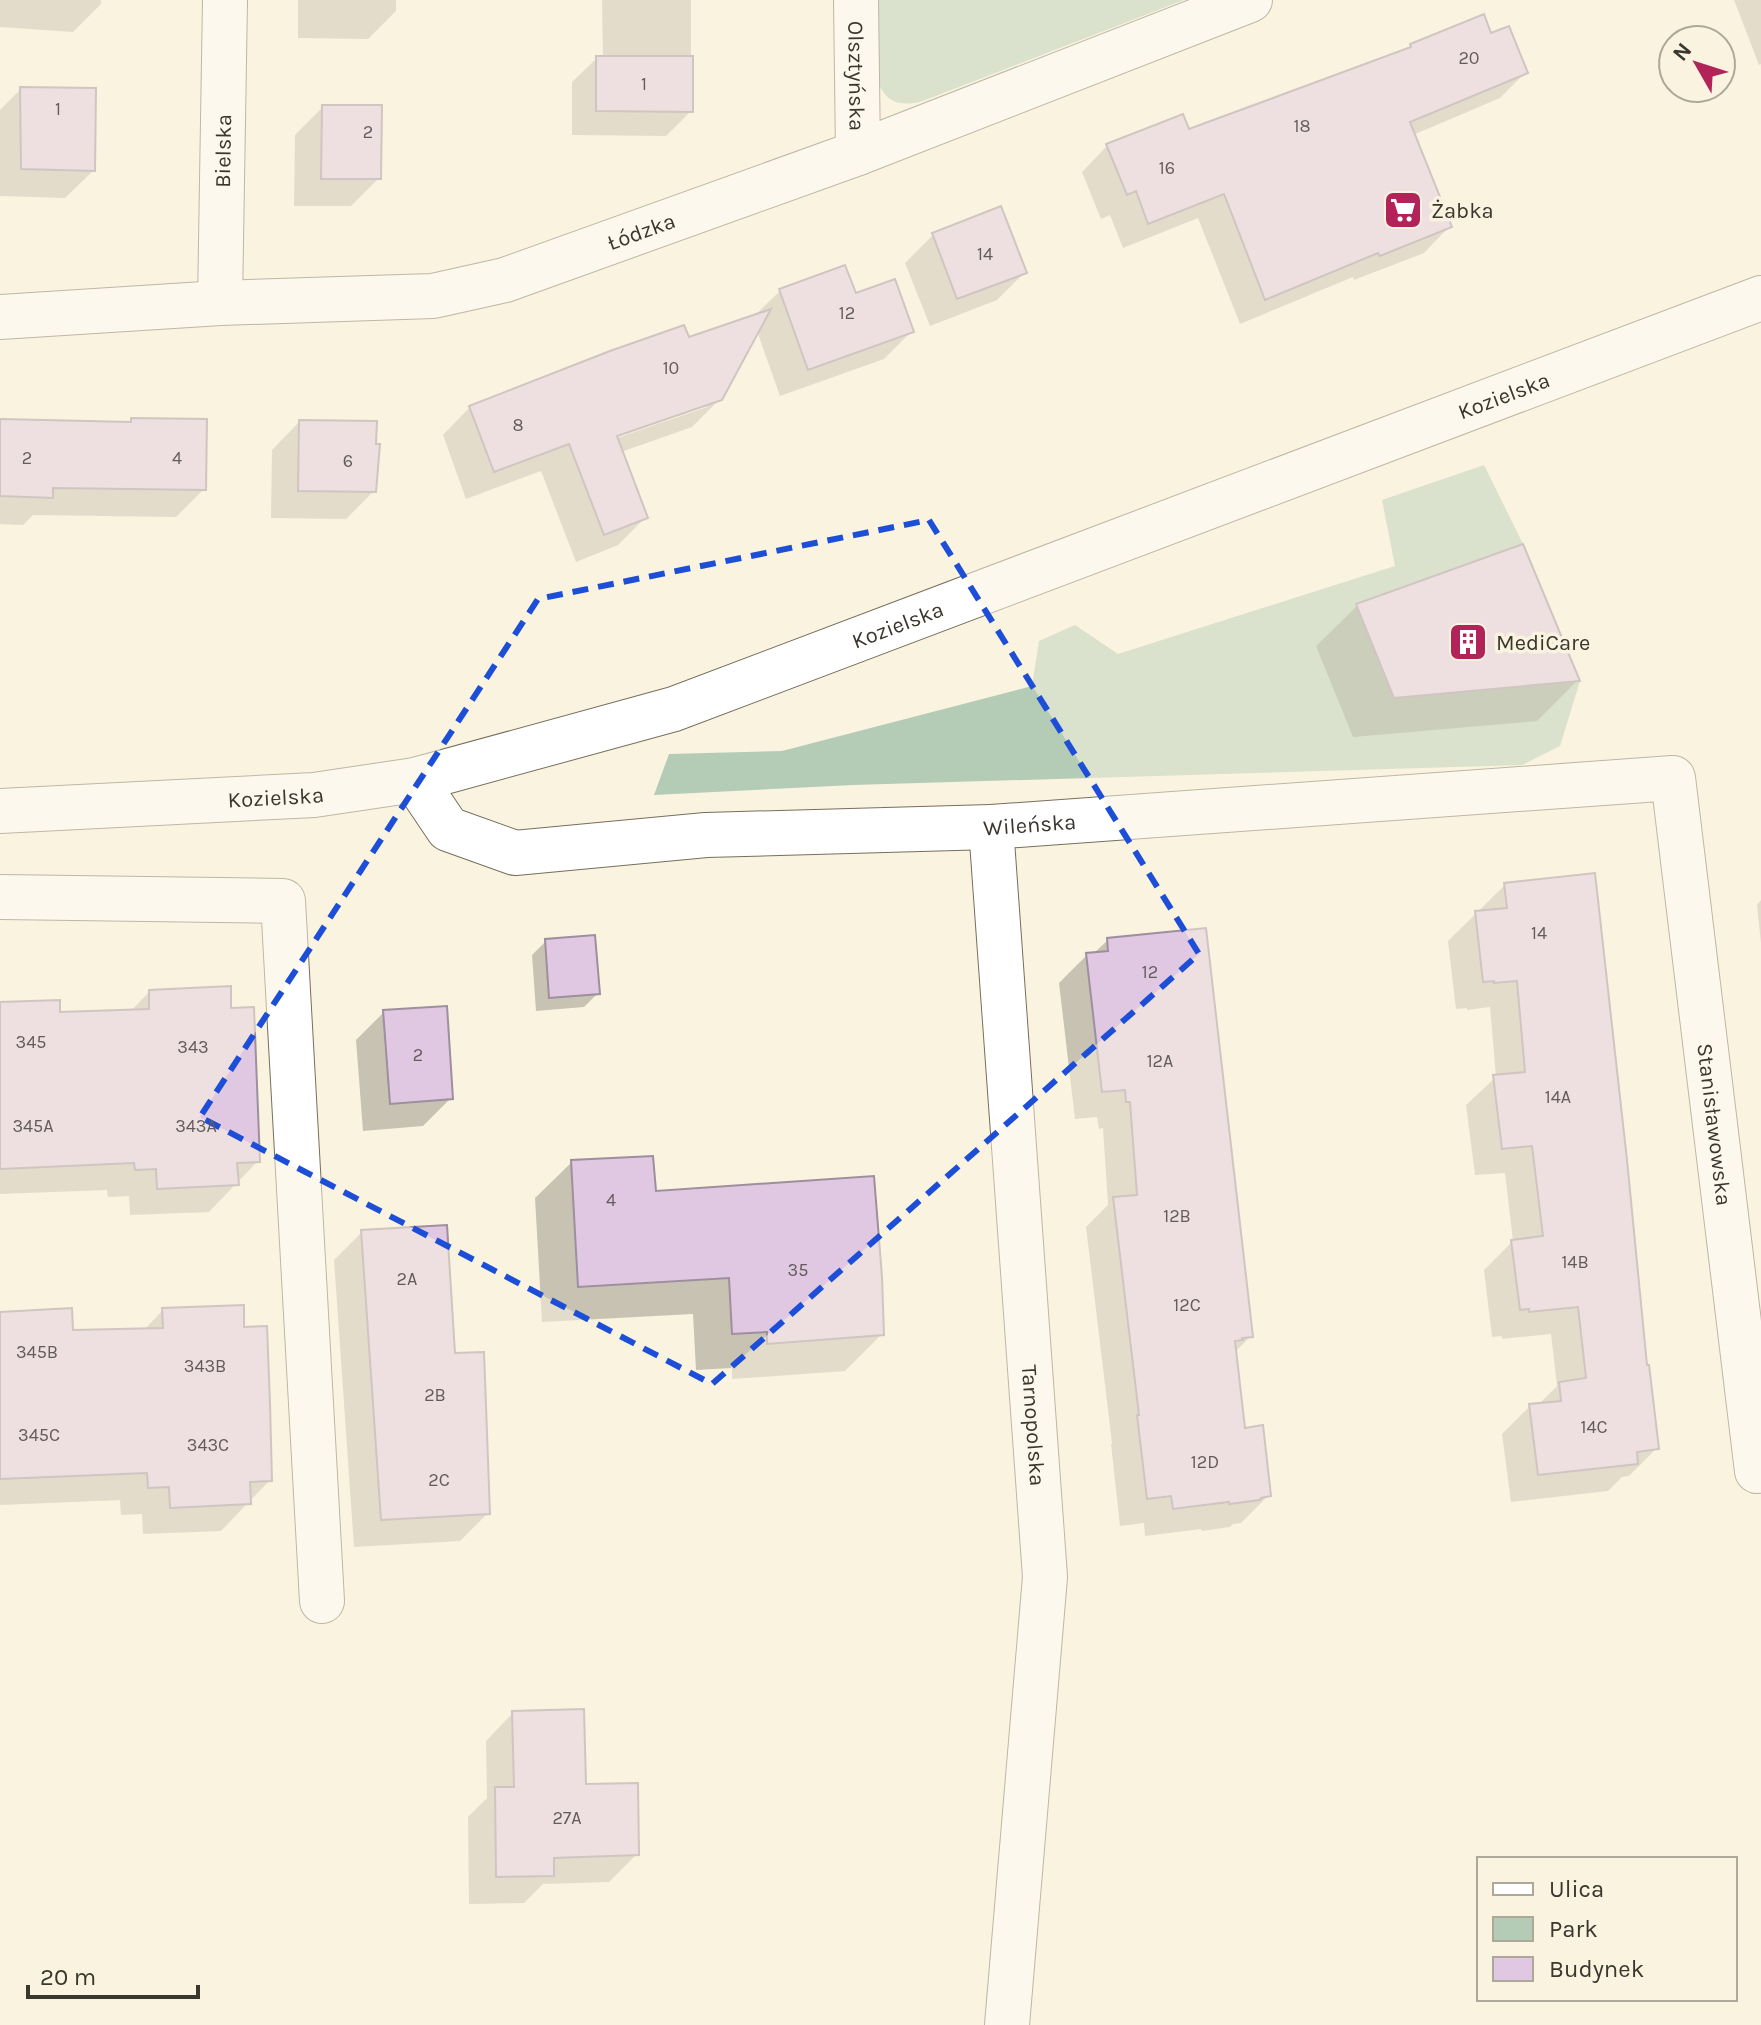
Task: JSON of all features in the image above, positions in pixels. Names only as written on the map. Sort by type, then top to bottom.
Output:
[{"type":"street","name":"Bielska","points":[[220,303],[225,0]]},
{"type":"street","name":"Olsztyńska","points":[[856,0],[858,153]]},
{"type":"street","name":"Łódzka","points":[[0,317],[220,303],[433,296],[505,280],[858,153],[1250,0]]},
{"type":"street","name":"Kozielska","points":[[0,811],[314,795],[415,780],[674,709],[1761,298]]},
{"type":"street","name":"Wileńska","points":[[415,780],[448,829],[515,853],[706,835],[991,827],[1673,778]]},
{"type":"street","name":"Stanisławowska","points":[[1673,778],[1757,1471]]},
{"type":"street","name":"Tarnopolska","points":[[991,827],[1045,1577],[1007,2025]]},
{"type":"street","points":[[0,897],[283,901],[322,1601]]},
{"type":"highlighted area","points":[[929,520],[1199,954],[712,1384],[200,1117],[538,599]]},
{"type":"green space","points":[[876,0],[1184,0],[920,102],[906,104],[890,99],[878,82]]},
{"type":"green space","points":[[1484,465],[1523,544],[1360,603],[1394,697],[1580,681],[1560,746],[1522,765],[853,785],[654,795],[669,754],[782,751],[1032,686],[1039,641],[1075,625],[1118,654],[1395,566],[1382,500]]},
{"type":"building","points":[[1484,14],[1491,33],[1509,26],[1528,73],[1410,122],[1452,227],[1380,256],[1378,253],[1265,300],[1224,194],[1148,224],[1136,191],[1127,195],[1106,144],[1183,114],[1189,129],[1411,47],[1410,44]]},
{"type":"building","points":[[596,56],[693,56],[693,112],[596,111]]},
{"type":"building","points":[[20,87],[96,88],[95,171],[21,169]]},
{"type":"building","points":[[322,105],[382,105],[381,179],[321,179]]},
{"type":"building","points":[[1001,206],[1027,273],[957,299],[932,233]]},
{"type":"building","points":[[845,265],[856,293],[895,279],[914,332],[808,370],[779,289]]},
{"type":"building","points":[[771,309],[722,400],[617,436],[648,518],[604,535],[569,444],[494,472],[469,406],[684,325],[689,337]]},
{"type":"building","points":[[131,418],[207,419],[206,490],[53,488],[53,498],[0,496],[0,419],[131,422]]},
{"type":"building","points":[[299,420],[377,421],[376,444],[380,444],[376,492],[298,491]]},
{"type":"building","name":"MediCare","points":[[1523,544],[1580,681],[1394,698],[1356,604]]},
{"type":"building","points":[[1595,873],[1647,1365],[1659,1449],[1637,1452],[1638,1464],[1538,1475],[1529,1404],[1561,1401],[1559,1382],[1586,1378],[1578,1307],[1529,1312],[1529,1309],[1520,1310],[1511,1240],[1543,1236],[1532,1146],[1502,1149],[1493,1075],[1525,1072],[1517,981],[1483,982],[1475,911],[1507,908],[1504,883]]},
{"type":"building","points":[[1206,928],[1253,1337],[1235,1341],[1245,1428],[1263,1425],[1271,1496],[1260,1500],[1173,1509],[1171,1496],[1147,1499],[1113,1197],[1137,1195],[1130,1102],[1126,1102],[1125,1090],[1102,1092],[1086,953],[1108,951],[1107,938]]},
{"type":"building","points":[[595,935],[600,994],[549,998],[545,939]]},
{"type":"building","points":[[231,986],[231,1008],[254,1007],[260,1162],[237,1163],[239,1185],[157,1189],[156,1169],[135,1170],[134,1163],[0,1169],[0,1002],[60,1000],[60,1012],[149,1009],[149,990]]},
{"type":"building","points":[[447,1006],[453,1099],[390,1104],[383,1010]]},
{"type":"building","points":[[653,1156],[656,1191],[874,1176],[884,1335],[767,1344],[767,1332],[732,1334],[729,1278],[578,1287],[571,1160]]},
{"type":"building","points":[[447,1225],[455,1353],[484,1352],[490,1514],[381,1520],[361,1230]]},
{"type":"building","points":[[244,1305],[244,1327],[267,1326],[270,1403],[272,1481],[250,1482],[251,1504],[170,1508],[169,1487],[148,1488],[147,1473],[0,1479],[0,1312],[72,1308],[73,1330],[163,1328],[162,1308]]},
{"type":"building","points":[[584,1709],[586,1784],[638,1783],[639,1855],[554,1858],[554,1876],[496,1877],[495,1787],[514,1787],[512,1711]]},
{"type":"place","name":"Żabka","points":[[1403,210]]},
{"type":"place","name":"MediCare","points":[[1468,642]]}]
